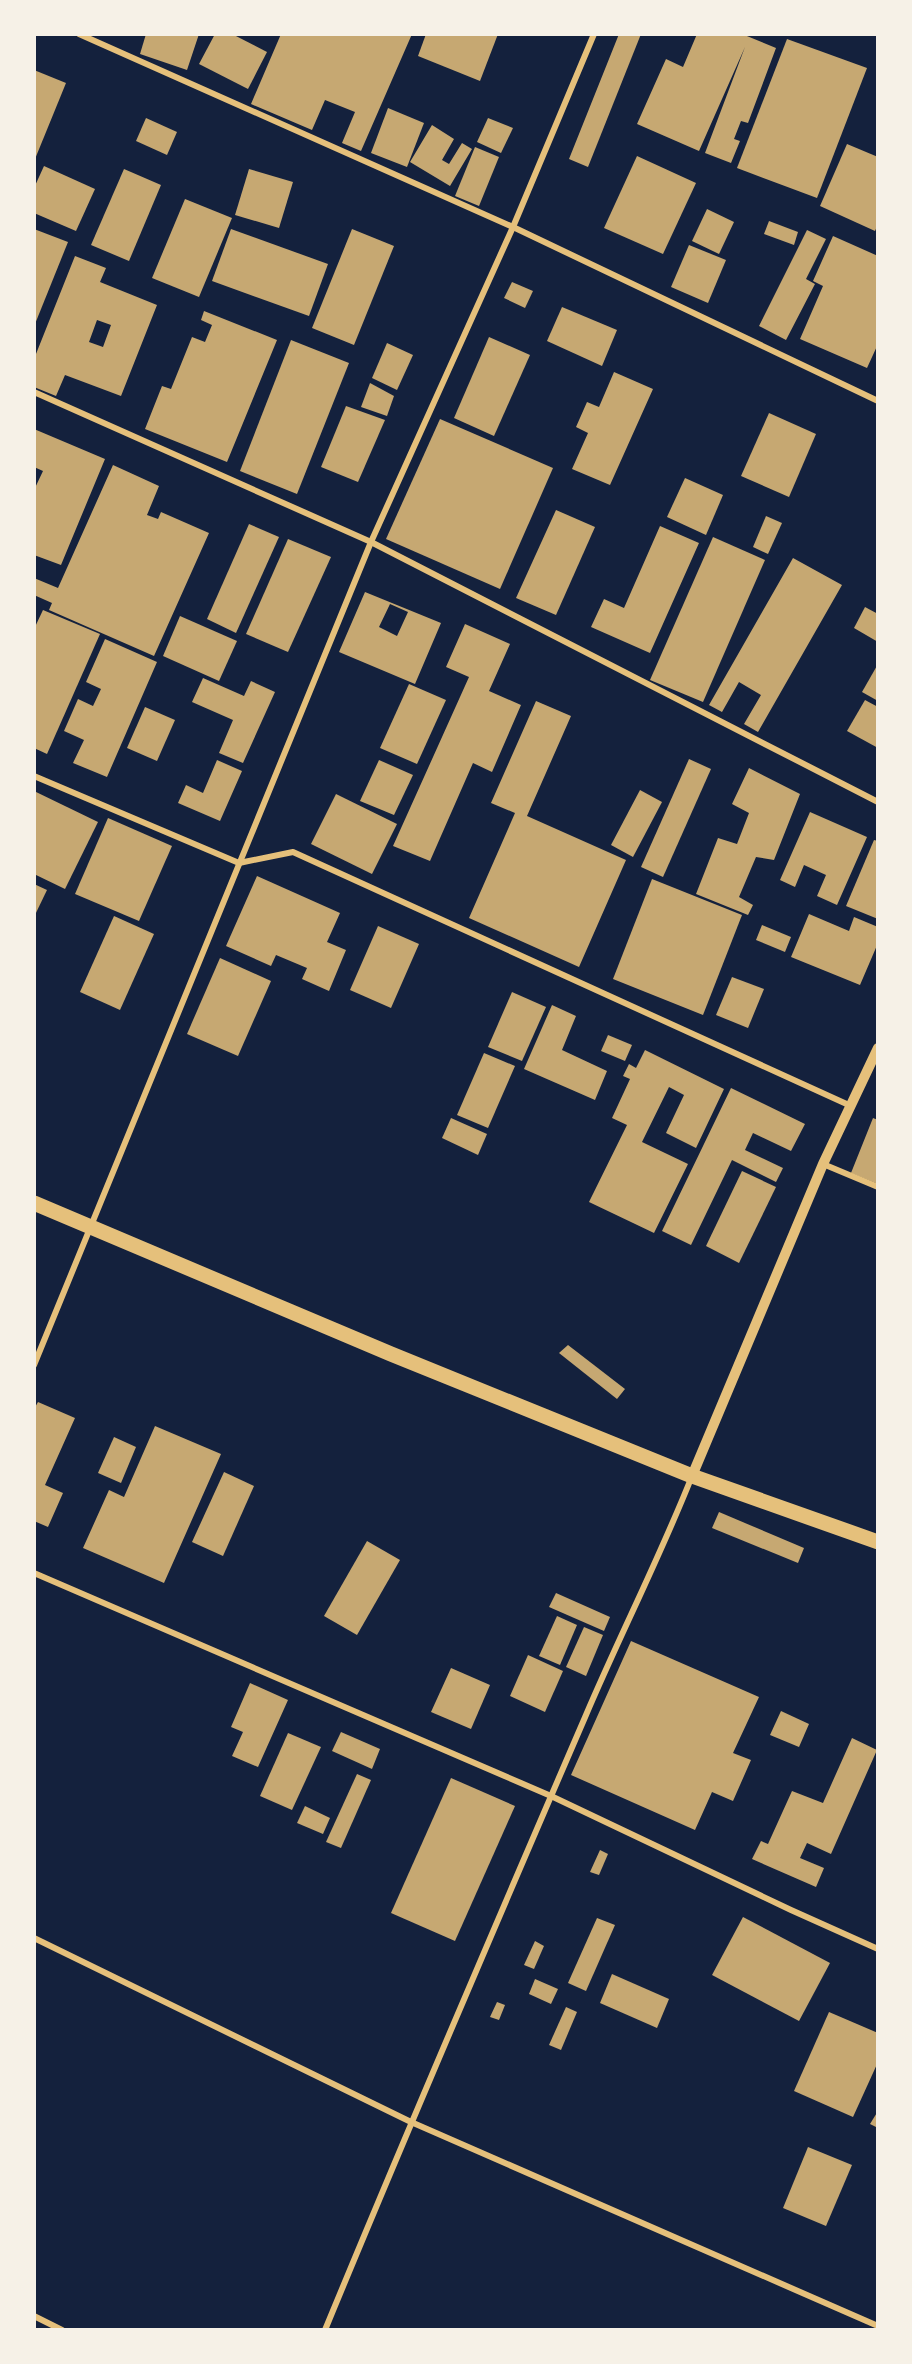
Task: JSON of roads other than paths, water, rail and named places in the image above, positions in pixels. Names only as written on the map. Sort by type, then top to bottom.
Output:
[{"type":"main road","points":[[34,1203],[391,1354],[692,1476],[878,1542]]},
{"type":"street","points":[[79,34],[513,227],[878,401]]},
{"type":"street","points":[[34,1365],[371,542],[513,227],[594,34]]},
{"type":"street","points":[[34,392],[371,542],[878,802]]},
{"type":"street","points":[[34,776],[238,863],[293,852],[851,1106]]},
{"type":"street","points":[[326,2330],[411,2122],[620,1634],[666,1538],[823,1164],[878,1048]]},
{"type":"street","points":[[823,1164],[878,1187]]},
{"type":"street","points":[[34,1573],[551,1796],[791,1910],[878,1948]]},
{"type":"street","points":[[34,1938],[411,2122],[878,2326]]},
{"type":"street","points":[[34,2316],[62,2330]]}]
